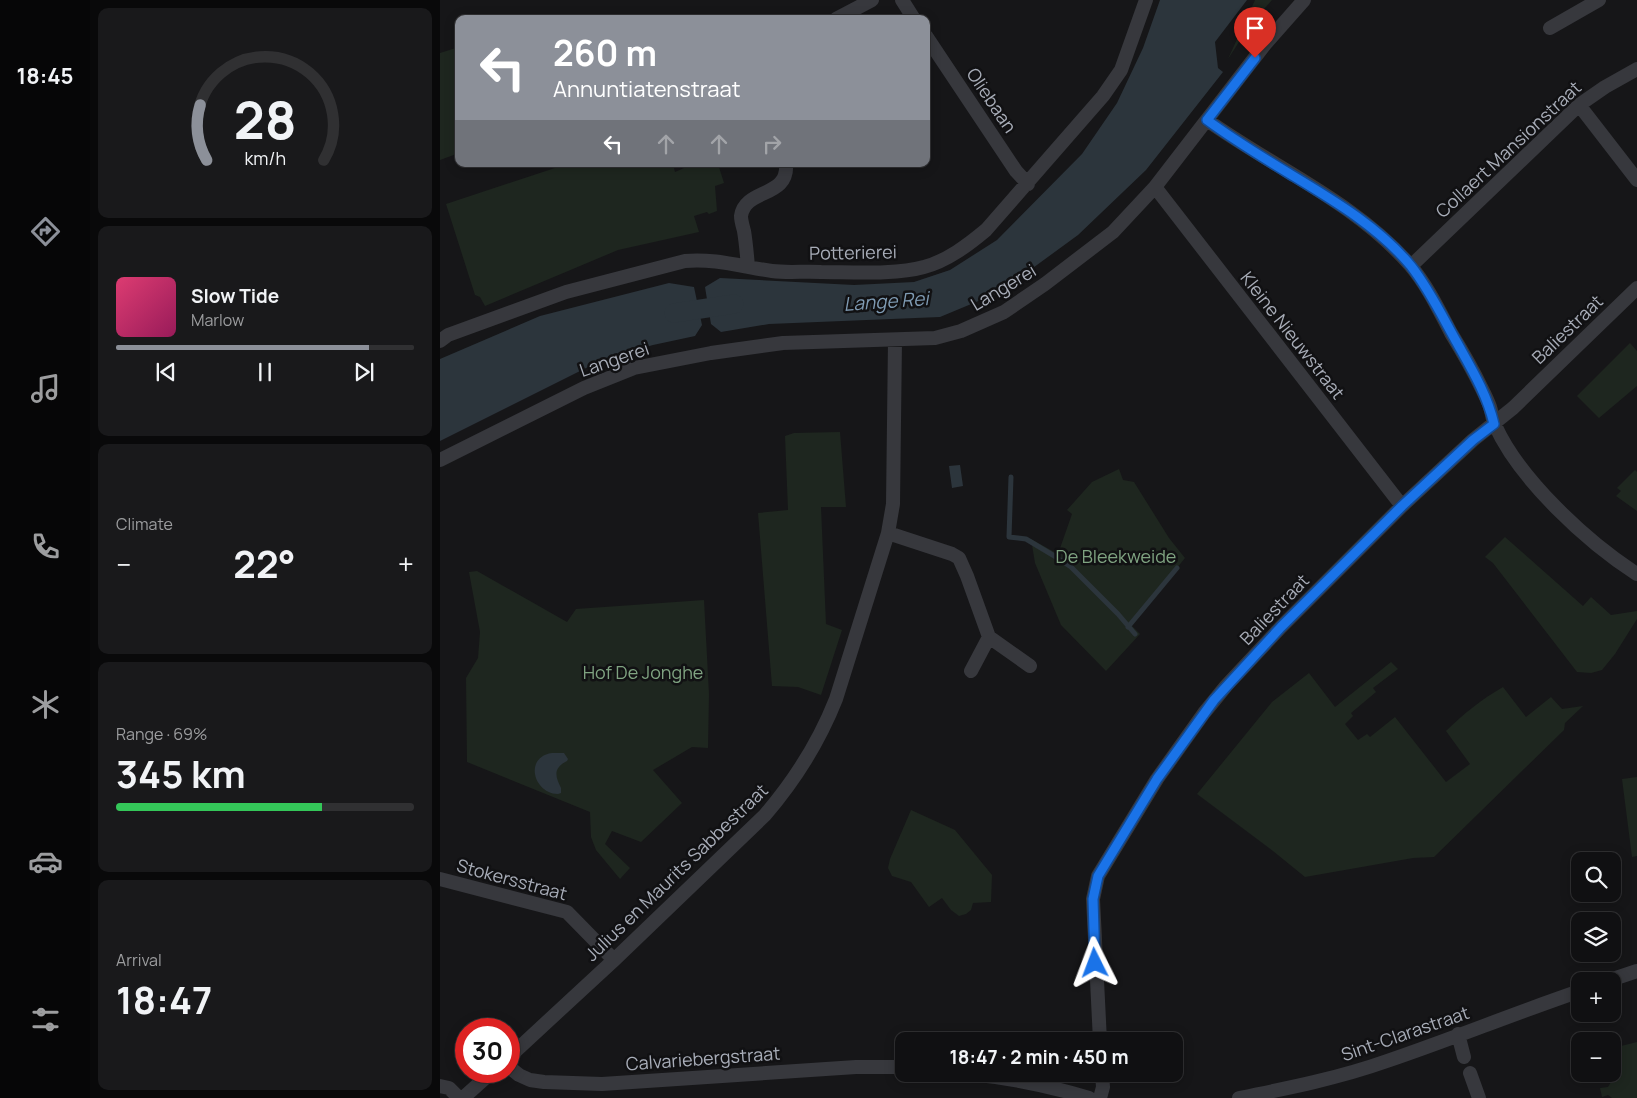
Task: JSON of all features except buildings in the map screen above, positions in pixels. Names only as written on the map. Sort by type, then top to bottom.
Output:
[{"type":"street","points":[[844,15],[872,0]]},
{"type":"street","points":[[902,0],[911,15]]},
{"type":"street","name":"Potterierei","points":[[440,341],[448,336],[566,292],[644,270],[685,261],[698,259],[773,271],[860,272],[925,267],[944,259],[986,230],[1103,96],[1121,70],[1146,0]]},
{"type":"street","name":"Langerei","points":[[440,460],[584,388],[634,368],[711,353],[783,343],[895,340],[947,336],[980,324],[1004,312],[1046,284],[1113,232],[1154,187],[1266,44],[1304,0]]},
{"type":"street","points":[[1550,28],[1598,0]]},
{"type":"street","name":"Oliebaan","points":[[930,42],[1016,171],[1028,184]]},
{"type":"street","name":"Collaert Mansionstraat","points":[[1411,266],[1579,105],[1605,87],[1637,69]]},
{"type":"street","points":[[1579,105],[1637,180]]},
{"type":"street","points":[[1207,120],[1240,144],[1340,204],[1371,227],[1411,266],[1429,292],[1482,388],[1490,407],[1494,424],[1510,451],[1556,507],[1603,549],[1637,574]]},
{"type":"street","points":[[748,267],[741,217],[746,205],[754,198],[777,187],[783,179],[785,167]]},
{"type":"street","name":"Kleine Nieuwstraat","points":[[1154,187],[1402,506]]},
{"type":"street","name":"Baliestraat","points":[[1100,1032],[1093,899],[1098,876],[1157,779],[1214,700],[1281,627],[1402,506],[1473,440],[1494,424],[1637,288]]},
{"type":"street","name":"Julius en Maurits Sabbestraat","points":[[520,1046],[614,960],[765,816],[799,772],[826,725],[836,699],[888,533],[893,504],[895,340]]},
{"type":"street","points":[[888,533],[959,558],[989,637],[1030,666]]},
{"type":"street","points":[[971,671],[989,637]]},
{"type":"street","name":"Stokersstraat","points":[[440,879],[567,912],[614,960]]},
{"type":"street","points":[[1621,976],[1637,971]]},
{"type":"street","name":"Sint-Clarastraat","points":[[1240,1098],[1287,1089],[1387,1061],[1571,993]]},
{"type":"street","points":[[1458,1034],[1464,1057]]},
{"type":"street","name":"Calvariebergstraat","points":[[520,1075],[530,1080],[544,1082],[602,1084],[856,1067],[895,1067]]},
{"type":"street","points":[[1470,1073],[1479,1098]]},
{"type":"street","points":[[1024,1082],[1062,1089],[1089,1098]]},
{"type":"street","points":[[1100,1098],[1103,1082]]},
{"type":"street","points":[[463,1098],[480,1083]]},
{"type":"street","points":[[440,1086],[449,1088],[460,1098]]},
{"type":"green space","points":[[1255,0],[1272,0],[1250,25],[1228,59]]},
{"type":"green space","points":[[455,48],[455,154],[440,160],[440,53]]},
{"type":"green space","points":[[558,167],[674,167],[675,172],[686,167],[719,167],[724,183],[715,186],[717,211],[694,216],[699,232],[618,250],[485,306],[480,297],[475,295],[446,204]]},
{"type":"green space","points":[[1630,343],[1637,351],[1637,386],[1599,418],[1577,396]]},
{"type":"green space","points":[[840,432],[846,507],[821,507],[826,624],[842,630],[821,695],[798,687],[772,686],[758,513],[788,510],[785,436],[794,433]]},
{"type":"green space","name":"De Bleekweide","points":[[1119,469],[1123,480],[1134,482],[1169,538],[1185,558],[1131,625],[1140,634],[1106,671],[1061,625],[1035,563],[1031,539],[1058,554],[1072,514],[1067,510],[1092,482]]},
{"type":"green space","points":[[1635,470],[1637,472],[1637,511],[1616,496],[1621,491],[1617,488]]},
{"type":"green space","points":[[1505,537],[1583,606],[1591,597],[1611,615],[1637,611],[1637,619],[1615,654],[1602,670],[1591,673],[1577,672],[1493,563],[1485,557]]},
{"type":"green space","name":"Hof De Jonghe","points":[[477,571],[567,622],[576,609],[704,600],[709,694],[708,748],[692,747],[653,770],[682,803],[641,842],[612,831],[605,844],[630,868],[620,879],[596,850],[591,837],[590,812],[467,762],[466,678],[478,658],[480,632],[469,572]]},
{"type":"green space","points":[[1391,662],[1398,669],[1373,688],[1376,692],[1351,713],[1353,716],[1345,724],[1358,740],[1367,734],[1370,737],[1395,717],[1446,782],[1470,764],[1446,731],[1473,707],[1503,687],[1526,717],[1551,697],[1562,709],[1583,706],[1565,723],[1564,730],[1434,857],[1413,858],[1305,877],[1197,794],[1272,702],[1309,673],[1335,707]]},
{"type":"green space","points":[[1637,777],[1637,856],[1632,857],[1622,779]]},
{"type":"green space","points":[[911,810],[955,830],[992,875],[991,902],[973,903],[971,910],[959,916],[951,910],[942,898],[929,907],[911,882],[892,876],[888,868],[890,859]]},
{"type":"green space","points":[[1637,1042],[1637,1098],[1612,1098],[1608,1095],[1602,1097],[1600,1088],[1608,1087],[1611,1082],[1621,1082],[1621,1046]]},
{"type":"water","points":[[1160,0],[1247,0],[1215,42],[1218,68],[1223,72],[1146,170],[1078,235],[1000,292],[940,317],[769,324],[721,332],[711,324],[705,287],[720,278],[854,285],[914,282],[950,270],[997,240],[1082,154],[1117,103],[1143,48]]},
{"type":"water","points":[[669,283],[694,287],[702,325],[695,336],[653,345],[604,359],[440,441],[440,359],[540,316]]},
{"type":"water","points":[[960,465],[963,486],[952,488],[949,466]]},
{"type":"water","points":[[552,753],[564,753],[568,759],[557,769],[557,780],[561,788],[561,793],[558,794],[543,788],[535,775],[535,767],[538,761],[543,756]]},
{"type":"waterway","name":"Lange Rei","points":[[674,313],[734,304]]},
{"type":"waterway","points":[[1011,477],[1009,537],[1026,539],[1071,567],[1118,614],[1135,634]]},
{"type":"waterway","points":[[1128,627],[1177,568]]},
{"type":"route","points":[[1095,963],[1093,899],[1098,876],[1157,779],[1214,700],[1281,627],[1402,506],[1473,440],[1494,424],[1490,407],[1482,388],[1429,292],[1411,266],[1371,227],[1340,204],[1240,144],[1207,120],[1255,58]]}]
